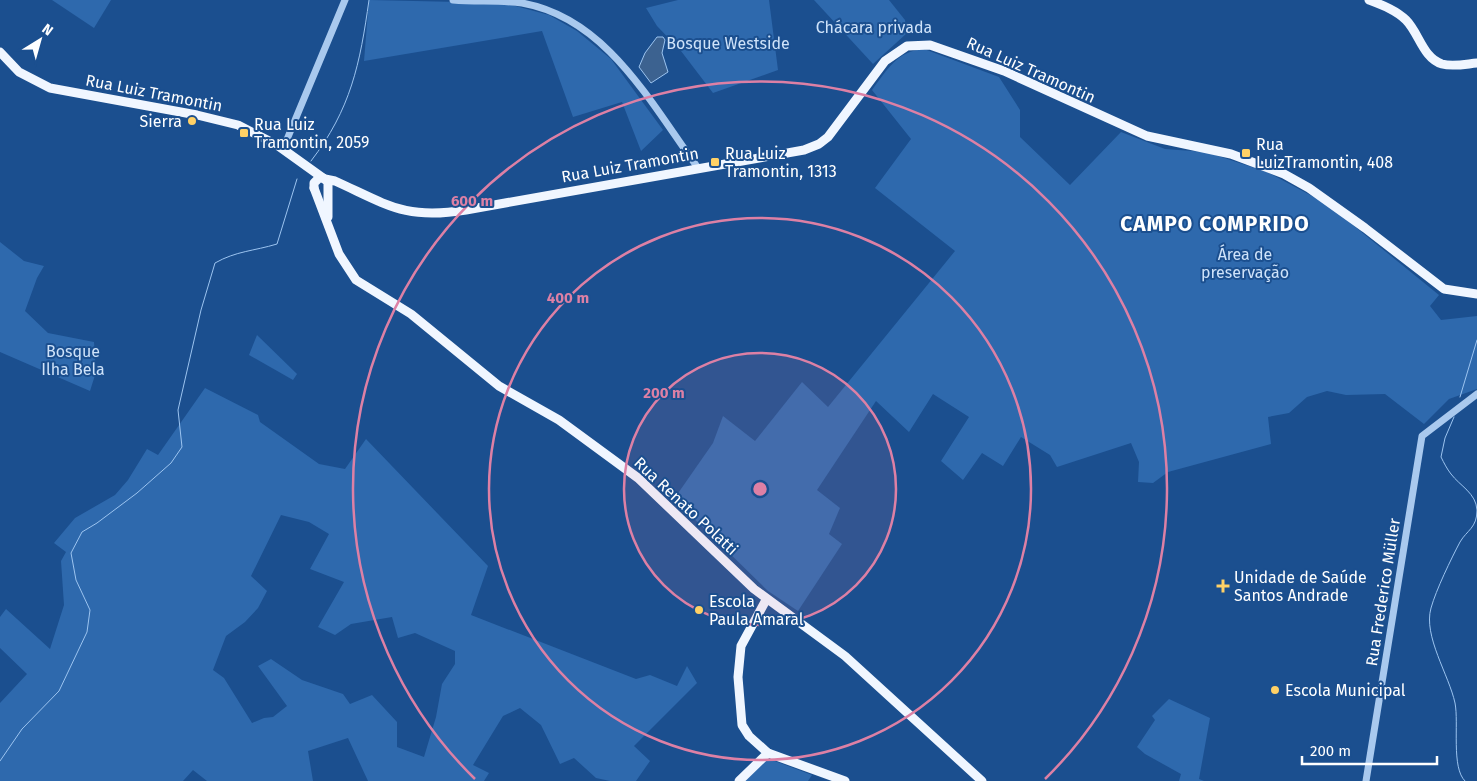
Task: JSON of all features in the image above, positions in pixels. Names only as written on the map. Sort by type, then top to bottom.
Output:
[{"type":"main road","points":[[1369,0],[1388,7],[1406,20],[1427,52],[1438,62],[1453,65],[1477,63]]},
{"type":"main road","name":"Rua Luiz Tramontin","points":[[0,52],[19,72],[44,86],[222,120],[250,131],[282,149],[304,164],[326,183],[345,186],[399,210],[418,214],[434,214],[777,155],[819,144],[831,132],[885,60],[907,46],[930,45],[1004,71],[1147,136],[1231,154],[1284,174],[1365,228],[1444,289],[1477,294]]},
{"type":"main road","points":[[304,164],[314,186]]},
{"type":"main road","points":[[314,186],[317,180],[326,183]]},
{"type":"main road","name":"Rua Renato Polatti","points":[[326,183],[328,222]]},
{"type":"main road","name":"Rua Renato Polatti","points":[[314,186],[343,261],[362,285],[411,314],[499,386],[559,420],[638,478],[766,600],[845,656],[982,781]]},
{"type":"main road","points":[[766,600],[741,646],[738,677],[742,725],[749,736],[768,753],[845,781]]},
{"type":"main road","points":[[739,781],[768,753]]},
{"type":"street","points":[[282,149],[345,0]]},
{"type":"street","points":[[453,0],[508,1],[530,4],[554,13],[594,36],[616,57],[698,168]]},
{"type":"street","name":"Rua Frederico Müller","points":[[1366,781],[1422,436],[1477,394]]},
{"type":"green space","points":[[52,0],[111,0],[94,28]]},
{"type":"green space","points":[[369,0],[504,3],[549,15],[577,31],[611,59],[663,130],[641,151],[622,102],[573,117],[542,31],[364,61]]},
{"type":"green space","name":"Bosque Westside","points":[[678,0],[769,0],[778,70],[713,93],[681,51],[657,26],[646,8]]},
{"type":"green space","name":"Chácara privada","points":[[814,0],[889,0],[905,20],[907,33],[873,64]]},
{"type":"green space","name":"Área de preservação","points":[[924,49],[999,77],[1020,110],[1020,137],[1070,185],[1121,132],[1165,149],[1206,152],[1267,172],[1327,204],[1439,295],[1430,306],[1441,320],[1477,316],[1477,389],[1449,399],[1424,424],[1385,394],[1346,395],[1327,391],[1307,397],[1289,413],[1268,417],[1271,444],[1168,472],[1153,483],[1138,482],[1139,462],[1131,443],[1057,467],[1050,455],[1021,437],[1003,466],[982,453],[963,480],[941,461],[969,417],[933,394],[909,432],[876,401],[817,490],[840,508],[829,534],[842,544],[798,611],[768,591],[674,499],[713,443],[723,416],[755,441],[802,382],[828,407],[955,251],[875,188],[911,139],[872,90],[888,69],[900,58],[907,53]]},
{"type":"green space","name":"Bosque Ilha Bela","points":[[0,242],[24,261],[44,266],[37,278],[25,311],[48,333],[94,342],[96,372],[90,391],[0,352]]},
{"type":"green space","points":[[257,335],[297,374],[293,380],[249,355]]},
{"type":"green space","points":[[205,388],[258,415],[260,422],[319,464],[345,469],[366,439],[488,566],[471,615],[636,679],[650,675],[677,686],[687,666],[697,683],[634,746],[650,761],[636,781],[610,781],[596,778],[574,758],[560,764],[541,725],[520,708],[503,716],[473,765],[489,773],[484,781],[368,781],[348,738],[308,751],[313,781],[207,781],[193,770],[183,781],[0,781],[0,703],[27,674],[0,648],[0,617],[6,609],[50,649],[64,605],[61,561],[66,552],[54,543],[75,518],[115,495],[128,480],[147,449],[158,455]],"holes":[[[281,515],[309,522],[329,534],[310,569],[344,582],[318,627],[335,635],[351,624],[392,617],[398,638],[415,633],[455,651],[455,664],[442,684],[436,717],[424,757],[397,747],[397,722],[372,695],[350,704],[343,694],[302,680],[271,659],[258,666],[287,706],[273,717],[264,718],[252,723],[224,678],[213,670],[226,636],[245,622],[258,608],[267,591],[251,576]]]},
{"type":"green space","points":[[1169,699],[1210,718],[1199,779],[1204,781],[1179,781],[1181,774],[1145,754],[1137,747],[1155,720],[1152,716]]},
{"type":"green space","points":[[766,759],[812,775],[808,781],[745,781]]},
{"type":"shaded area","points":[[657,37],[663,37],[665,40],[662,53],[668,72],[651,83],[639,67],[645,53]]},
{"type":"waterway","points":[[311,161],[336,123],[352,85],[362,45],[369,0]]},
{"type":"waterway","points":[[0,761],[22,729],[59,691],[87,632],[90,610],[76,580],[71,553],[82,532],[137,493],[171,463],[182,447],[178,410],[201,310],[215,263],[238,254],[277,244],[297,179]]},
{"type":"waterway","points":[[1460,397],[1477,340]]},
{"type":"waterway","points":[[1454,417],[1445,438],[1441,457],[1451,474],[1471,494],[1476,504],[1477,516],[1473,525],[1460,542],[1444,575],[1433,601],[1429,619],[1433,643],[1455,703],[1458,766],[1465,781]]},
{"type":"place","name":"Sierra","points":[[192,121]]},
{"type":"place","name":"Rua Luiz Tramontin, 2059","points":[[244,133]]},
{"type":"place","name":"Rua LuizTramontin, 408","points":[[1246,153]]},
{"type":"place","name":"Rua Luiz Tramontin, 1313","points":[[715,162]]},
{"type":"place","name":"Unidade de Saúde Santos Andrade","points":[[1223,586]]},
{"type":"place","name":"Escola Paula Amaral","points":[[699,610]]},
{"type":"place","name":"Escola Municipal","points":[[1275,690]]},
{"type":"district","name":"CAMPO COMPRIDO","points":[[1215,224]]}]
